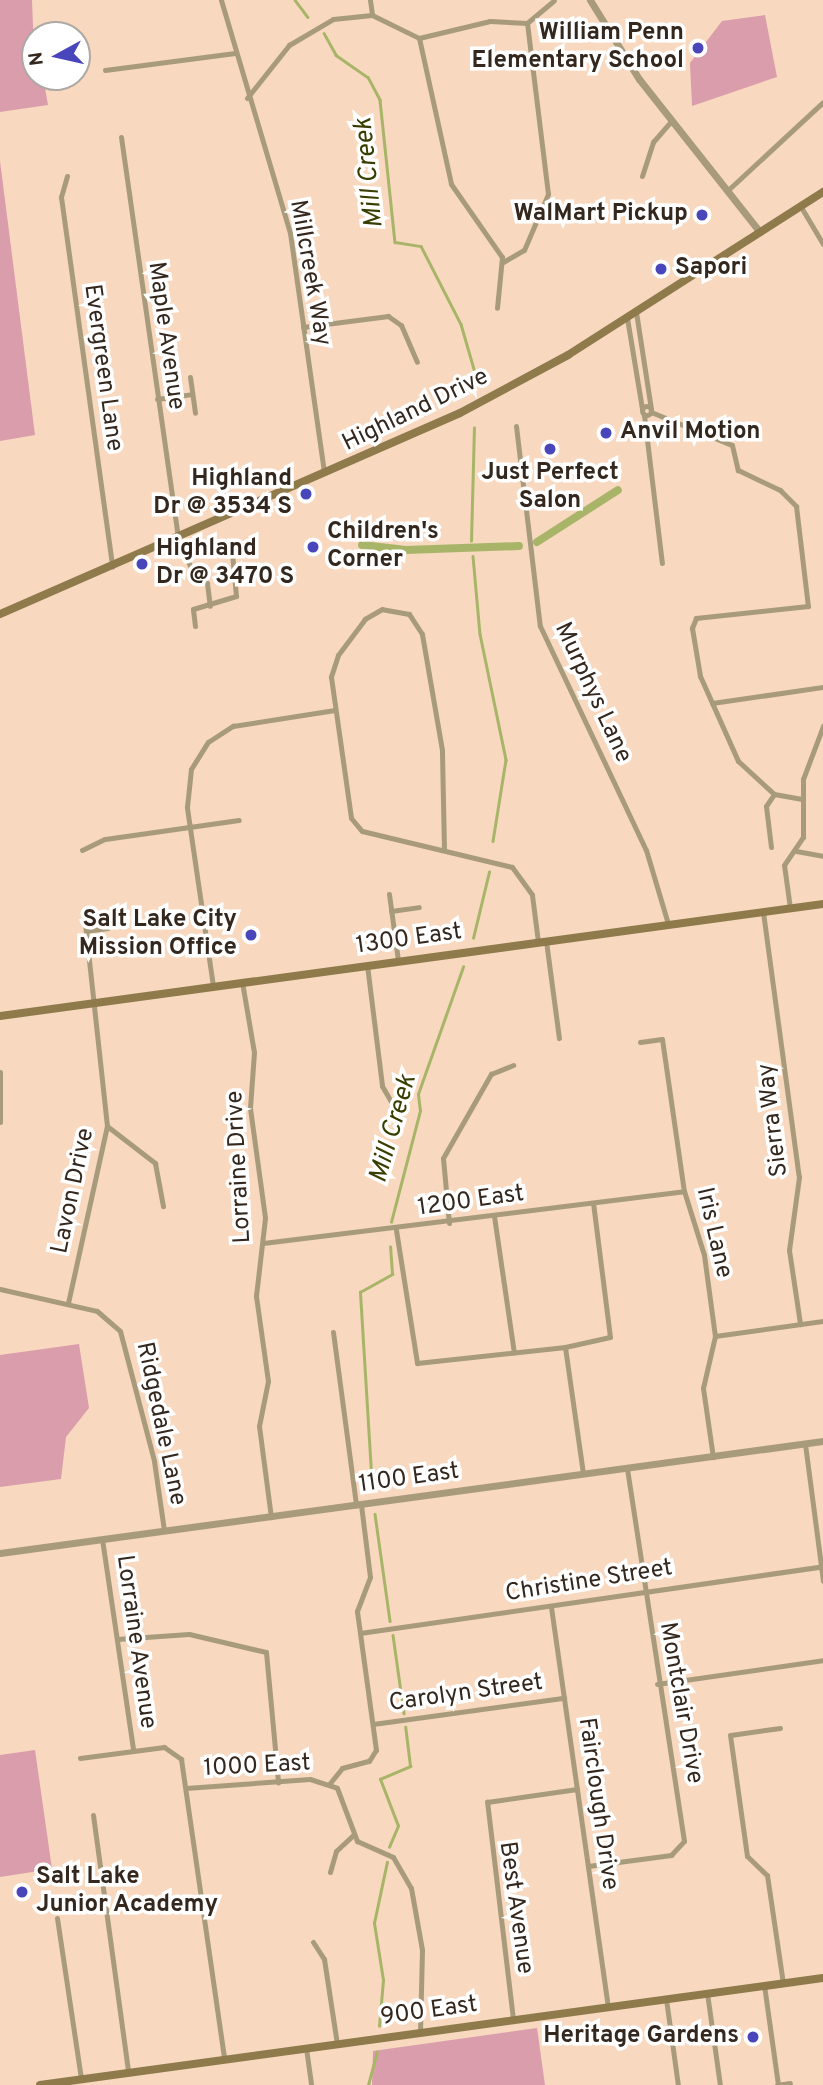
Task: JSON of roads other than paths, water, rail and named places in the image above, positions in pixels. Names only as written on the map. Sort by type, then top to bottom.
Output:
[{"type":"main road","name":"Highland Drive","points":[[0,614],[178,540],[460,413],[627,318],[823,192]]},
{"type":"main road","name":"1300 East","points":[[0,1016],[823,904]]},
{"type":"main road","name":"900 East","points":[[40,2085],[86,2081],[128,2072],[823,1978]]},
{"type":"street","name":"Millcreek Way","points":[[221,0],[247,98],[289,233],[324,476]]},
{"type":"street","points":[[370,0],[372,15]]},
{"type":"street","points":[[247,98],[300,35],[333,19],[372,15],[419,37],[490,21],[527,23],[554,0]]},
{"type":"street","points":[[590,0],[672,120],[760,232]]},
{"type":"street","points":[[503,262],[524,250],[548,194],[527,23]]},
{"type":"street","points":[[419,37],[451,184],[503,262],[498,308]]},
{"type":"street","points":[[105,70],[235,53]]},
{"type":"street","points":[[728,190],[823,102]]},
{"type":"street","points":[[642,176],[653,142],[672,120]]},
{"type":"street","name":"Maple Avenue","points":[[121,137],[178,540],[190,567],[207,583],[210,606]]},
{"type":"street","name":"Evergreen Lane","points":[[67,176],[61,197],[113,566]]},
{"type":"street","points":[[801,207],[823,244]]},
{"type":"street","points":[[636,312],[662,563]]},
{"type":"street","points":[[303,327],[388,316],[401,325],[417,362]]},
{"type":"street","points":[[627,318],[647,411]]},
{"type":"street","points":[[190,377],[195,413]]},
{"type":"street","points":[[157,399],[192,394]]},
{"type":"street","points":[[647,411],[732,445],[738,470],[789,496],[800,517],[808,606],[696,618],[697,666],[738,761],[774,794],[801,799]]},
{"type":"street","name":"Murphys Lane","points":[[516,426],[540,626],[649,857],[668,924]]},
{"type":"street","points":[[195,626],[193,609],[236,596],[231,542]]},
{"type":"street","points":[[444,849],[442,750],[422,634],[409,614],[390,608],[365,620],[333,663],[335,710],[354,824],[444,849],[494,860],[526,880],[542,941],[559,1038]]},
{"type":"street","points":[[712,703],[823,687]]},
{"type":"street","points":[[213,986],[190,827],[188,777],[216,735],[243,723],[335,710]]},
{"type":"street","points":[[790,908],[784,865],[796,850],[804,833],[801,799],[823,726]]},
{"type":"street","points":[[815,746],[823,748]]},
{"type":"street","points":[[771,847],[766,806],[774,794]]},
{"type":"street","points":[[82,850],[106,839],[239,820]]},
{"type":"street","points":[[796,850],[823,856]]},
{"type":"street","points":[[388,894],[398,961]]},
{"type":"street","points":[[391,911],[419,907]]},
{"type":"street","name":"Sierra Way","points":[[763,911],[799,1177],[789,1250],[800,1325]]},
{"type":"street","name":"Lavon Drive","points":[[68,1303],[107,1126],[91,1003],[84,914]]},
{"type":"street","points":[[86,931],[108,928]]},
{"type":"street","points":[[367,965],[382,1086],[392,1103]]},
{"type":"street","name":"Lorraine Drive","points":[[242,982],[254,1052],[250,1108],[263,1243],[257,1296],[268,1381],[259,1426],[271,1517]]},
{"type":"street","name":"Iris Lane","points":[[640,1042],[662,1039],[684,1191],[704,1255],[715,1336],[704,1388],[713,1457]]},
{"type":"street","points":[[449,1223],[443,1158],[491,1074],[513,1065]]},
{"type":"street","points":[[0,1072],[0,1122]]},
{"type":"street","points":[[107,1126],[155,1163],[163,1206]]},
{"type":"street","name":"1200 East","points":[[263,1243],[396,1230],[684,1191]]},
{"type":"street","points":[[396,1230],[417,1363],[565,1347],[610,1337],[593,1203]]},
{"type":"street","points":[[494,1216],[514,1353]]},
{"type":"street","name":"Ridgedale Lane","points":[[0,1289],[68,1303],[104,1314],[125,1339],[164,1530]]},
{"type":"street","points":[[715,1336],[823,1321]]},
{"type":"street","points":[[334,1332],[370,1577],[358,1605],[376,1755],[342,1768],[330,1783],[344,1799],[353,1835],[393,1857],[411,1888],[422,1950],[420,2032]]},
{"type":"street","points":[[565,1347],[583,1474]]},
{"type":"street","name":"1100 East","points":[[0,1553],[823,1441]]},
{"type":"street","points":[[805,1444],[823,1581]]},
{"type":"street","name":"Montclair Drive","points":[[588,1866],[671,1855],[683,1845],[627,1468]]},
{"type":"street","name":"Lorraine Avenue","points":[[102,1539],[133,1750],[174,1750],[186,1788],[224,2059]]},
{"type":"street","name":"Christine Street","points":[[360,1633],[822,1566]]},
{"type":"street","name":"Fairclough Drive","points":[[551,1607],[608,2007]]},
{"type":"street","points":[[117,1639],[190,1633],[266,1652],[278,1783]]},
{"type":"street","points":[[657,1684],[823,1660]]},
{"type":"street","name":"Carolyn Street","points":[[373,1724],[564,1698]]},
{"type":"street","points":[[780,1728],[730,1735],[747,1856],[767,1875],[783,1983]]},
{"type":"street","points":[[80,1758],[133,1750]]},
{"type":"street","name":"1000 East","points":[[186,1788],[330,1783]]},
{"type":"street","name":"Best Avenue","points":[[513,2019],[487,1802],[577,1789]]},
{"type":"street","points":[[93,1815],[128,2072]]},
{"type":"street","points":[[330,1872],[336,1851],[353,1835]]},
{"type":"street","points":[[57,1918],[86,2081]]},
{"type":"street","points":[[313,1942],[324,1959],[337,2044]]},
{"type":"street","points":[[764,1985],[777,2085],[790,2083]]},
{"type":"street","points":[[707,1993],[720,2085]]},
{"type":"street","points":[[666,1999],[678,2085]]},
{"type":"street","points":[[306,2049],[311,2085]]},
{"type":"waterway","name":"Mill Creek","points":[[295,0],[308,17]]},
{"type":"waterway","name":"Mill Creek","points":[[324,33],[336,55],[368,77],[380,100],[395,242],[421,246],[461,324],[478,383]]},
{"type":"waterway","name":"Mill Creek","points":[[471,541],[474,428]]},
{"type":"waterway","points":[[537,542],[618,490]]},
{"type":"waterway","points":[[362,545],[406,550],[519,546]]},
{"type":"waterway","name":"Mill Creek","points":[[473,556],[480,634],[506,760],[493,841]]},
{"type":"waterway","name":"Mill Creek","points":[[473,938],[489,872]]},
{"type":"waterway","name":"Mill Creek","points":[[391,1222],[420,1111],[418,1094],[463,967]]},
{"type":"waterway","name":"Mill Creek","points":[[372,1489],[360,1292],[392,1274],[390,1247]]},
{"type":"waterway","name":"Mill Creek","points":[[375,1514],[390,1621]]},
{"type":"waterway","name":"Mill Creek","points":[[393,1635],[404,1713]]},
{"type":"waterway","name":"Mill Creek","points":[[389,1847],[398,1826],[380,1779],[410,1766],[405,1727]]},
{"type":"waterway","name":"Mill Creek","points":[[379,2026],[383,1980],[374,1923],[387,1862]]},
{"type":"waterway","name":"Mill Creek","points":[[368,2085],[377,2052]]},
{"type":"place","name":"William Penn Elementary School","points":[[698,48]]},
{"type":"place","name":"WalMart Pickup","points":[[702,215]]},
{"type":"place","name":"Sapori","points":[[661,269]]},
{"type":"place","name":"Anvil Motion","points":[[606,433]]},
{"type":"place","name":"Just Perfect Salon","points":[[550,449]]},
{"type":"place","name":"Highland Dr @ 3534 S","points":[[306,494]]},
{"type":"place","name":"Children's Corner","points":[[313,547]]},
{"type":"place","name":"Highland Dr @ 3470 S","points":[[142,564]]},
{"type":"place","name":"Salt Lake City Mission Office","points":[[251,935]]},
{"type":"place","name":"Salt Lake Junior Academy","points":[[22,1892]]},
{"type":"place","name":"Heritage Gardens","points":[[753,2037]]}]
